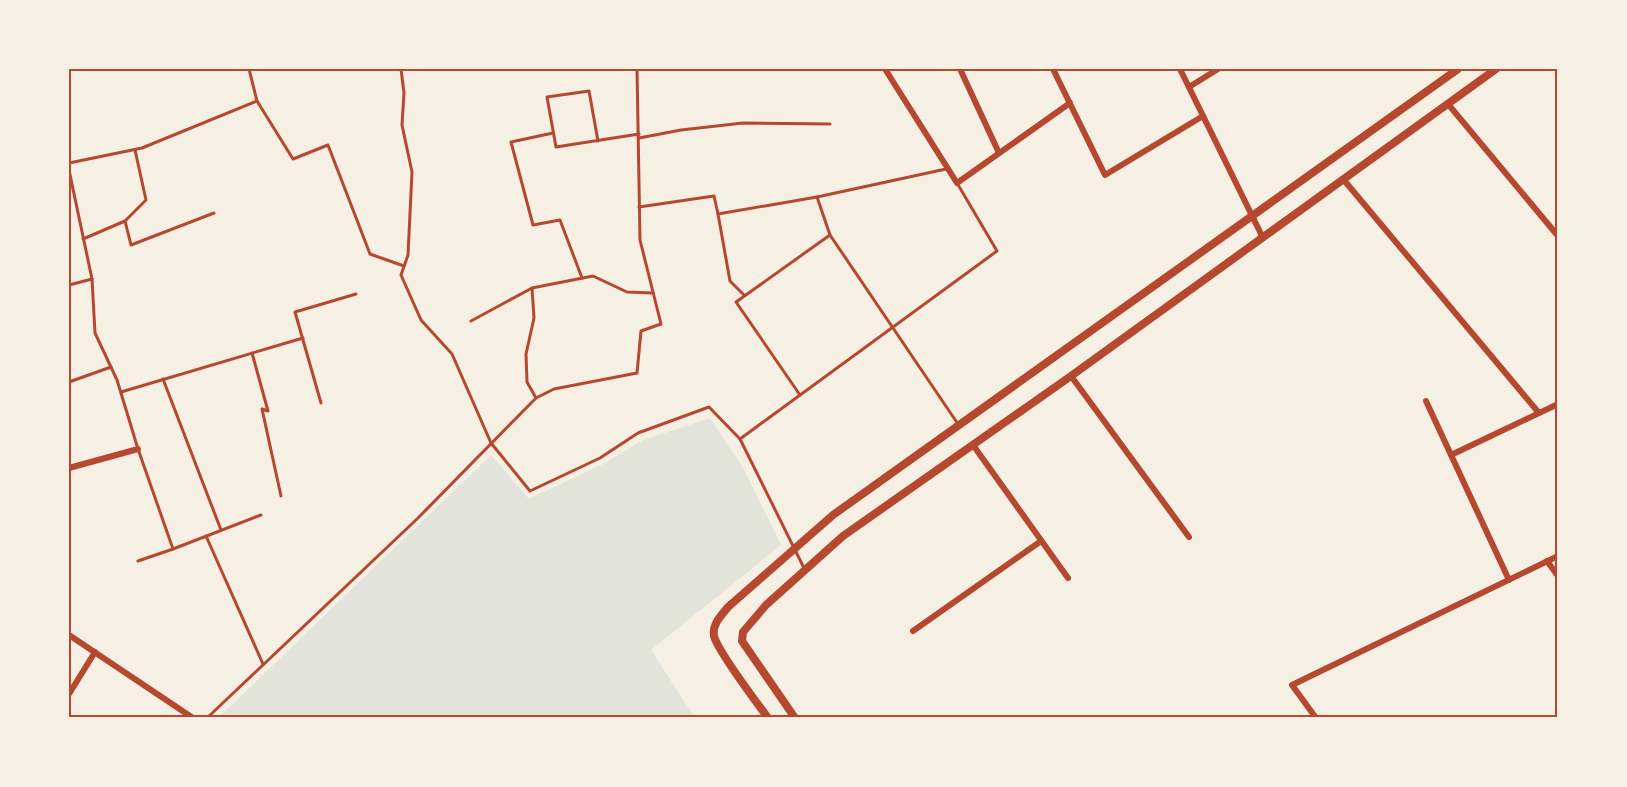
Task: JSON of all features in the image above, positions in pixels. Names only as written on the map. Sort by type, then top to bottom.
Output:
[{"type":"street","points":[[885,69],[957,183],[1070,103]]},
{"type":"street","points":[[960,69],[999,153]]},
{"type":"street","points":[[1053,69],[1105,175],[1203,116]]},
{"type":"street","points":[[1180,69],[1263,238]]},
{"type":"street","points":[[1189,87],[1218,69]]},
{"type":"street","points":[[768,718],[720,649],[714,636],[715,624],[728,607],[833,515],[1458,69]]},
{"type":"street","points":[[795,718],[742,641],[743,632],[766,606],[843,536],[1071,376],[1496,69]]},
{"type":"street","points":[[1448,104],[1558,236]]},
{"type":"street","points":[[1343,179],[1539,413]]},
{"type":"street","points":[[1071,376],[1189,537]]},
{"type":"street","points":[[1426,401],[1509,580]]},
{"type":"street","points":[[1451,455],[1558,404]]},
{"type":"street","points":[[973,445],[1068,579]]},
{"type":"street","points":[[69,468],[138,449]]},
{"type":"street","points":[[914,631],[1041,541]]},
{"type":"street","points":[[1316,718],[1293,685],[1558,556]]},
{"type":"street","points":[[1547,561],[1558,576]]},
{"type":"street","points":[[69,635],[193,718]]},
{"type":"street","points":[[69,694],[95,652]]},
{"type":"lane","points":[[255,69],[249,70],[257,101],[293,159],[328,145],[370,254],[404,266]]},
{"type":"lane","points":[[401,69],[404,93],[402,125],[412,172],[408,255],[401,275],[421,320],[452,354],[491,443],[530,491],[600,458],[638,433],[709,407],[740,439],[806,570]]},
{"type":"lane","points":[[207,718],[418,518],[536,398],[554,390],[637,373],[641,331],[661,324],[640,240],[636,69]]},
{"type":"lane","points":[[598,141],[590,91],[547,98],[556,147],[743,123],[830,124]]},
{"type":"lane","points":[[69,163],[135,150],[257,101]]},
{"type":"lane","points":[[553,133],[511,142],[533,225],[560,220],[582,279]]},
{"type":"lane","points":[[83,239],[125,221],[146,200],[135,150]]},
{"type":"lane","points":[[718,214],[948,169]]},
{"type":"lane","points":[[69,170],[92,279],[95,333],[121,392],[173,549]]},
{"type":"lane","points":[[740,439],[997,251],[957,183]]},
{"type":"lane","points":[[639,207],[714,196],[730,281],[745,295]]},
{"type":"lane","points":[[817,196],[830,235],[959,426]]},
{"type":"lane","points":[[125,221],[131,245],[214,213]]},
{"type":"lane","points":[[800,395],[736,302],[830,235]]},
{"type":"lane","points":[[471,321],[532,288],[593,276],[627,292],[653,293]]},
{"type":"lane","points":[[69,285],[92,279]]},
{"type":"lane","points":[[532,288],[534,318],[526,354],[526,382],[536,398]]},
{"type":"lane","points":[[321,403],[295,312],[356,294]]},
{"type":"lane","points":[[121,392],[303,338]]},
{"type":"lane","points":[[252,353],[268,411],[262,410],[280,496]]},
{"type":"lane","points":[[69,382],[111,367]]},
{"type":"lane","points":[[163,379],[221,530]]},
{"type":"lane","points":[[138,561],[261,515]]},
{"type":"lane","points":[[206,536],[263,664]]},
{"type":"shaded area","points":[[710,418],[744,469],[781,545],[651,650],[695,718],[218,718],[491,455],[529,499],[605,463],[643,440]]}]
